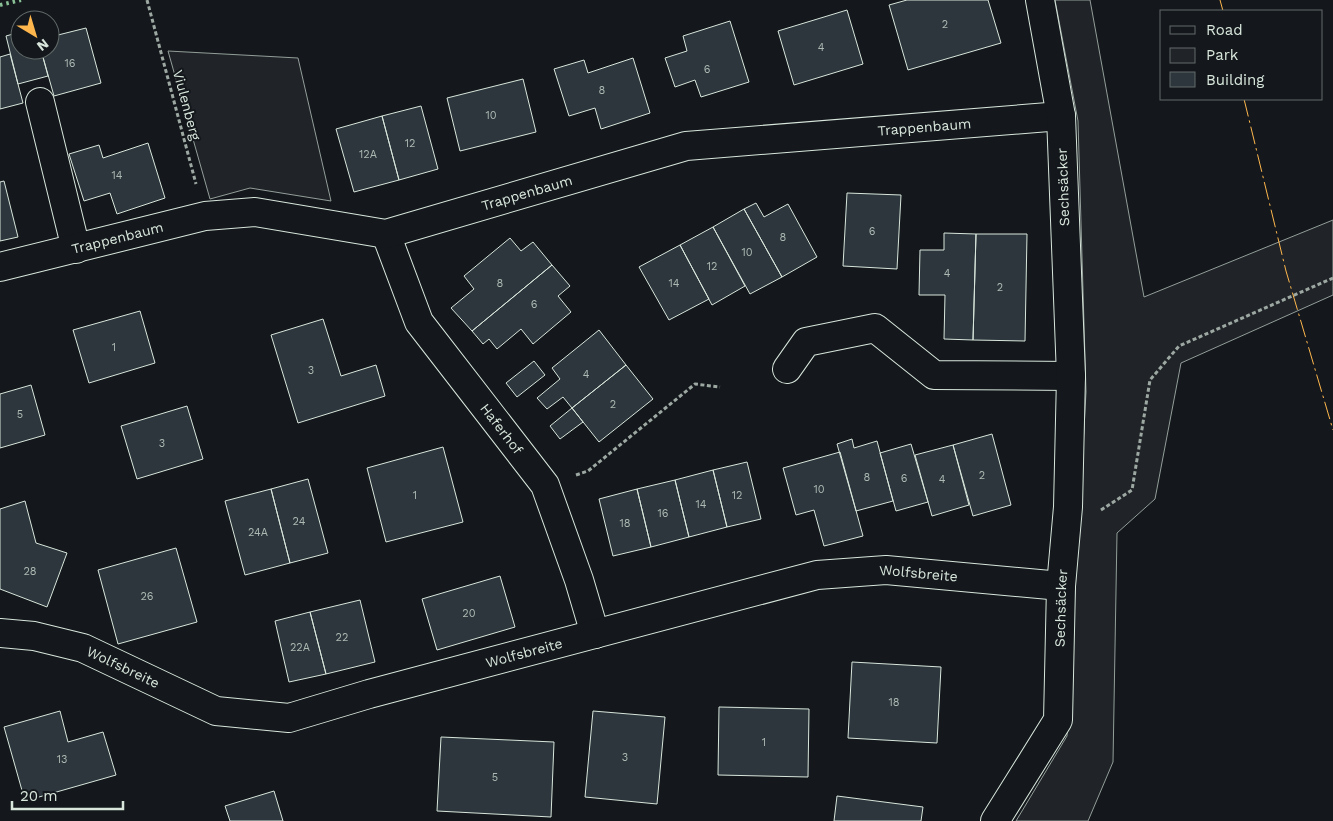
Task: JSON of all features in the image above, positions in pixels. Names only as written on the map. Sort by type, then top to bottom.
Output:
[{"type":"street","name":"Sechsäcker","points":[[995,821],[1058,720],[1061,586],[1068,506],[1071,376],[1060,116],[1040,0]]},
{"type":"street","points":[[40,102],[76,249]]},
{"type":"street","name":"Trappenbaum","points":[[0,267],[205,216],[255,212],[386,234],[686,146],[1060,116]]},
{"type":"street","name":"Haferhof","points":[[386,234],[419,322],[545,485],[579,580],[595,634]]},
{"type":"street","points":[[787,369],[806,342],[875,328],[934,375],[1071,376]]},
{"type":"street","name":"Wolfsbreite","points":[[0,633],[34,636],[83,648],[216,711],[289,718],[369,694],[817,575],[886,570],[1061,586]]},
{"type":"path","name":"Viulenberg","points":[[147,0],[205,216]]},
{"type":"path","points":[[1068,506],[1098,512],[1132,490],[1150,380],[1179,346],[1333,278]]},
{"type":"path","points":[[545,485],[588,471],[695,384],[720,387]]},
{"type":"green space","points":[[1055,0],[1090,0],[1144,297],[1333,220],[1333,295],[1181,363],[1155,499],[1117,533],[1113,762],[1088,821],[1016,821],[1067,736],[1086,392],[1078,121]]},
{"type":"green space","points":[[168,51],[298,58],[331,201],[250,188],[210,199]]},
{"type":"building","points":[[907,0],[988,0],[1001,43],[908,70],[889,5]]},
{"type":"building","points":[[847,10],[863,64],[794,85],[778,31]]},
{"type":"building","points":[[730,21],[749,82],[701,97],[695,80],[675,87],[665,58],[687,51],[683,36]]},
{"type":"building","points":[[86,28],[101,83],[54,96],[44,60],[60,60],[60,34]]},
{"type":"building","points":[[10,35],[10,52],[6,36]]},
{"type":"building","points":[[10,54],[10,60],[12,60],[23,103],[0,109],[0,57]]},
{"type":"building","points":[[633,58],[650,113],[601,129],[595,108],[569,116],[554,69],[584,60],[588,73]]},
{"type":"building","points":[[12,60],[44,60],[48,76],[18,84]]},
{"type":"building","points":[[523,79],[536,132],[460,151],[447,98]]},
{"type":"building","points":[[421,106],[438,169],[399,180],[382,116]]},
{"type":"building","points":[[382,116],[399,180],[354,192],[336,129]]},
{"type":"building","points":[[148,143],[165,198],[117,214],[110,193],[84,201],[69,154],[99,145],[103,158]]},
{"type":"building","points":[[4,181],[18,237],[0,241],[0,182]]},
{"type":"building","points":[[847,193],[901,195],[897,269],[843,266]]},
{"type":"building","points":[[756,203],[764,217],[788,204],[817,257],[782,277],[744,209]]},
{"type":"building","points":[[744,209],[782,277],[750,294],[713,227]]},
{"type":"building","points":[[713,227],[745,286],[712,305],[680,245]]},
{"type":"building","points":[[944,233],[976,234],[973,340],[944,339],[945,295],[919,295],[920,250],[944,250]]},
{"type":"building","points":[[976,234],[1027,234],[1025,341],[973,340]]},
{"type":"building","points":[[510,238],[521,251],[533,242],[552,265],[472,331],[451,308],[474,289],[464,276]]},
{"type":"building","points":[[680,245],[709,299],[669,320],[639,267]]},
{"type":"building","points":[[552,265],[570,286],[558,296],[571,312],[533,344],[521,329],[497,349],[489,339],[483,344],[472,331]]},
{"type":"building","points":[[140,311],[155,363],[89,383],[73,330]]},
{"type":"building","points":[[323,319],[341,376],[376,365],[385,396],[298,423],[271,335]]},
{"type":"building","points":[[599,330],[626,365],[572,408],[563,397],[547,409],[537,398],[560,379],[552,368]]},
{"type":"building","points":[[534,361],[545,375],[517,397],[506,383]]},
{"type":"building","points":[[626,365],[653,399],[599,442],[572,408]]},
{"type":"building","points":[[31,385],[45,435],[0,448],[0,394]]},
{"type":"building","points":[[187,406],[203,459],[137,479],[121,426]]},
{"type":"building","points":[[572,408],[583,422],[560,439],[550,426]]},
{"type":"building","points":[[992,434],[1011,505],[973,516],[953,445]]},
{"type":"building","points":[[852,439],[854,448],[877,441],[893,501],[856,511],[837,444]]},
{"type":"building","points":[[911,444],[928,502],[896,511],[880,453]]},
{"type":"building","points":[[953,445],[969,505],[932,516],[915,455]]},
{"type":"building","points":[[443,447],[463,522],[386,542],[367,468]]},
{"type":"building","points":[[840,452],[863,536],[824,546],[814,510],[796,515],[783,468]]},
{"type":"building","points":[[747,462],[761,519],[727,527],[713,470]]},
{"type":"building","points":[[713,470],[727,527],[689,537],[675,480]]},
{"type":"building","points":[[308,479],[328,553],[290,563],[271,489]]},
{"type":"building","points":[[675,480],[689,537],[651,547],[637,489]]},
{"type":"building","points":[[271,489],[290,563],[245,575],[225,501]]},
{"type":"building","points":[[637,489],[651,547],[613,556],[599,499]]},
{"type":"building","points":[[25,501],[36,543],[67,553],[47,607],[0,589],[0,509]]},
{"type":"building","points":[[176,548],[197,622],[118,644],[98,570]]},
{"type":"building","points":[[500,576],[515,627],[437,650],[422,599]]},
{"type":"building","points":[[360,600],[375,662],[326,674],[310,612]]},
{"type":"building","points":[[310,612],[326,674],[289,682],[275,621]]},
{"type":"building","points":[[852,662],[941,667],[937,743],[848,738]]},
{"type":"building","points":[[719,707],[809,709],[808,777],[718,775]]},
{"type":"building","points":[[60,711],[68,742],[103,732],[116,775],[25,801],[4,727]]},
{"type":"building","points":[[593,711],[665,717],[657,804],[585,797]]},
{"type":"building","points":[[441,737],[554,742],[551,817],[437,811]]},
{"type":"building","points":[[274,791],[283,821],[230,821],[225,806]]},
{"type":"building","points":[[837,796],[923,807],[921,821],[834,821]]},
{"type":"hedge","points":[[0,5],[21,0]]},
{"type":"power","points":[[1220,0],[1223,10]]},
{"type":"power","points":[[1244,100],[1286,271],[1333,430]]}]
